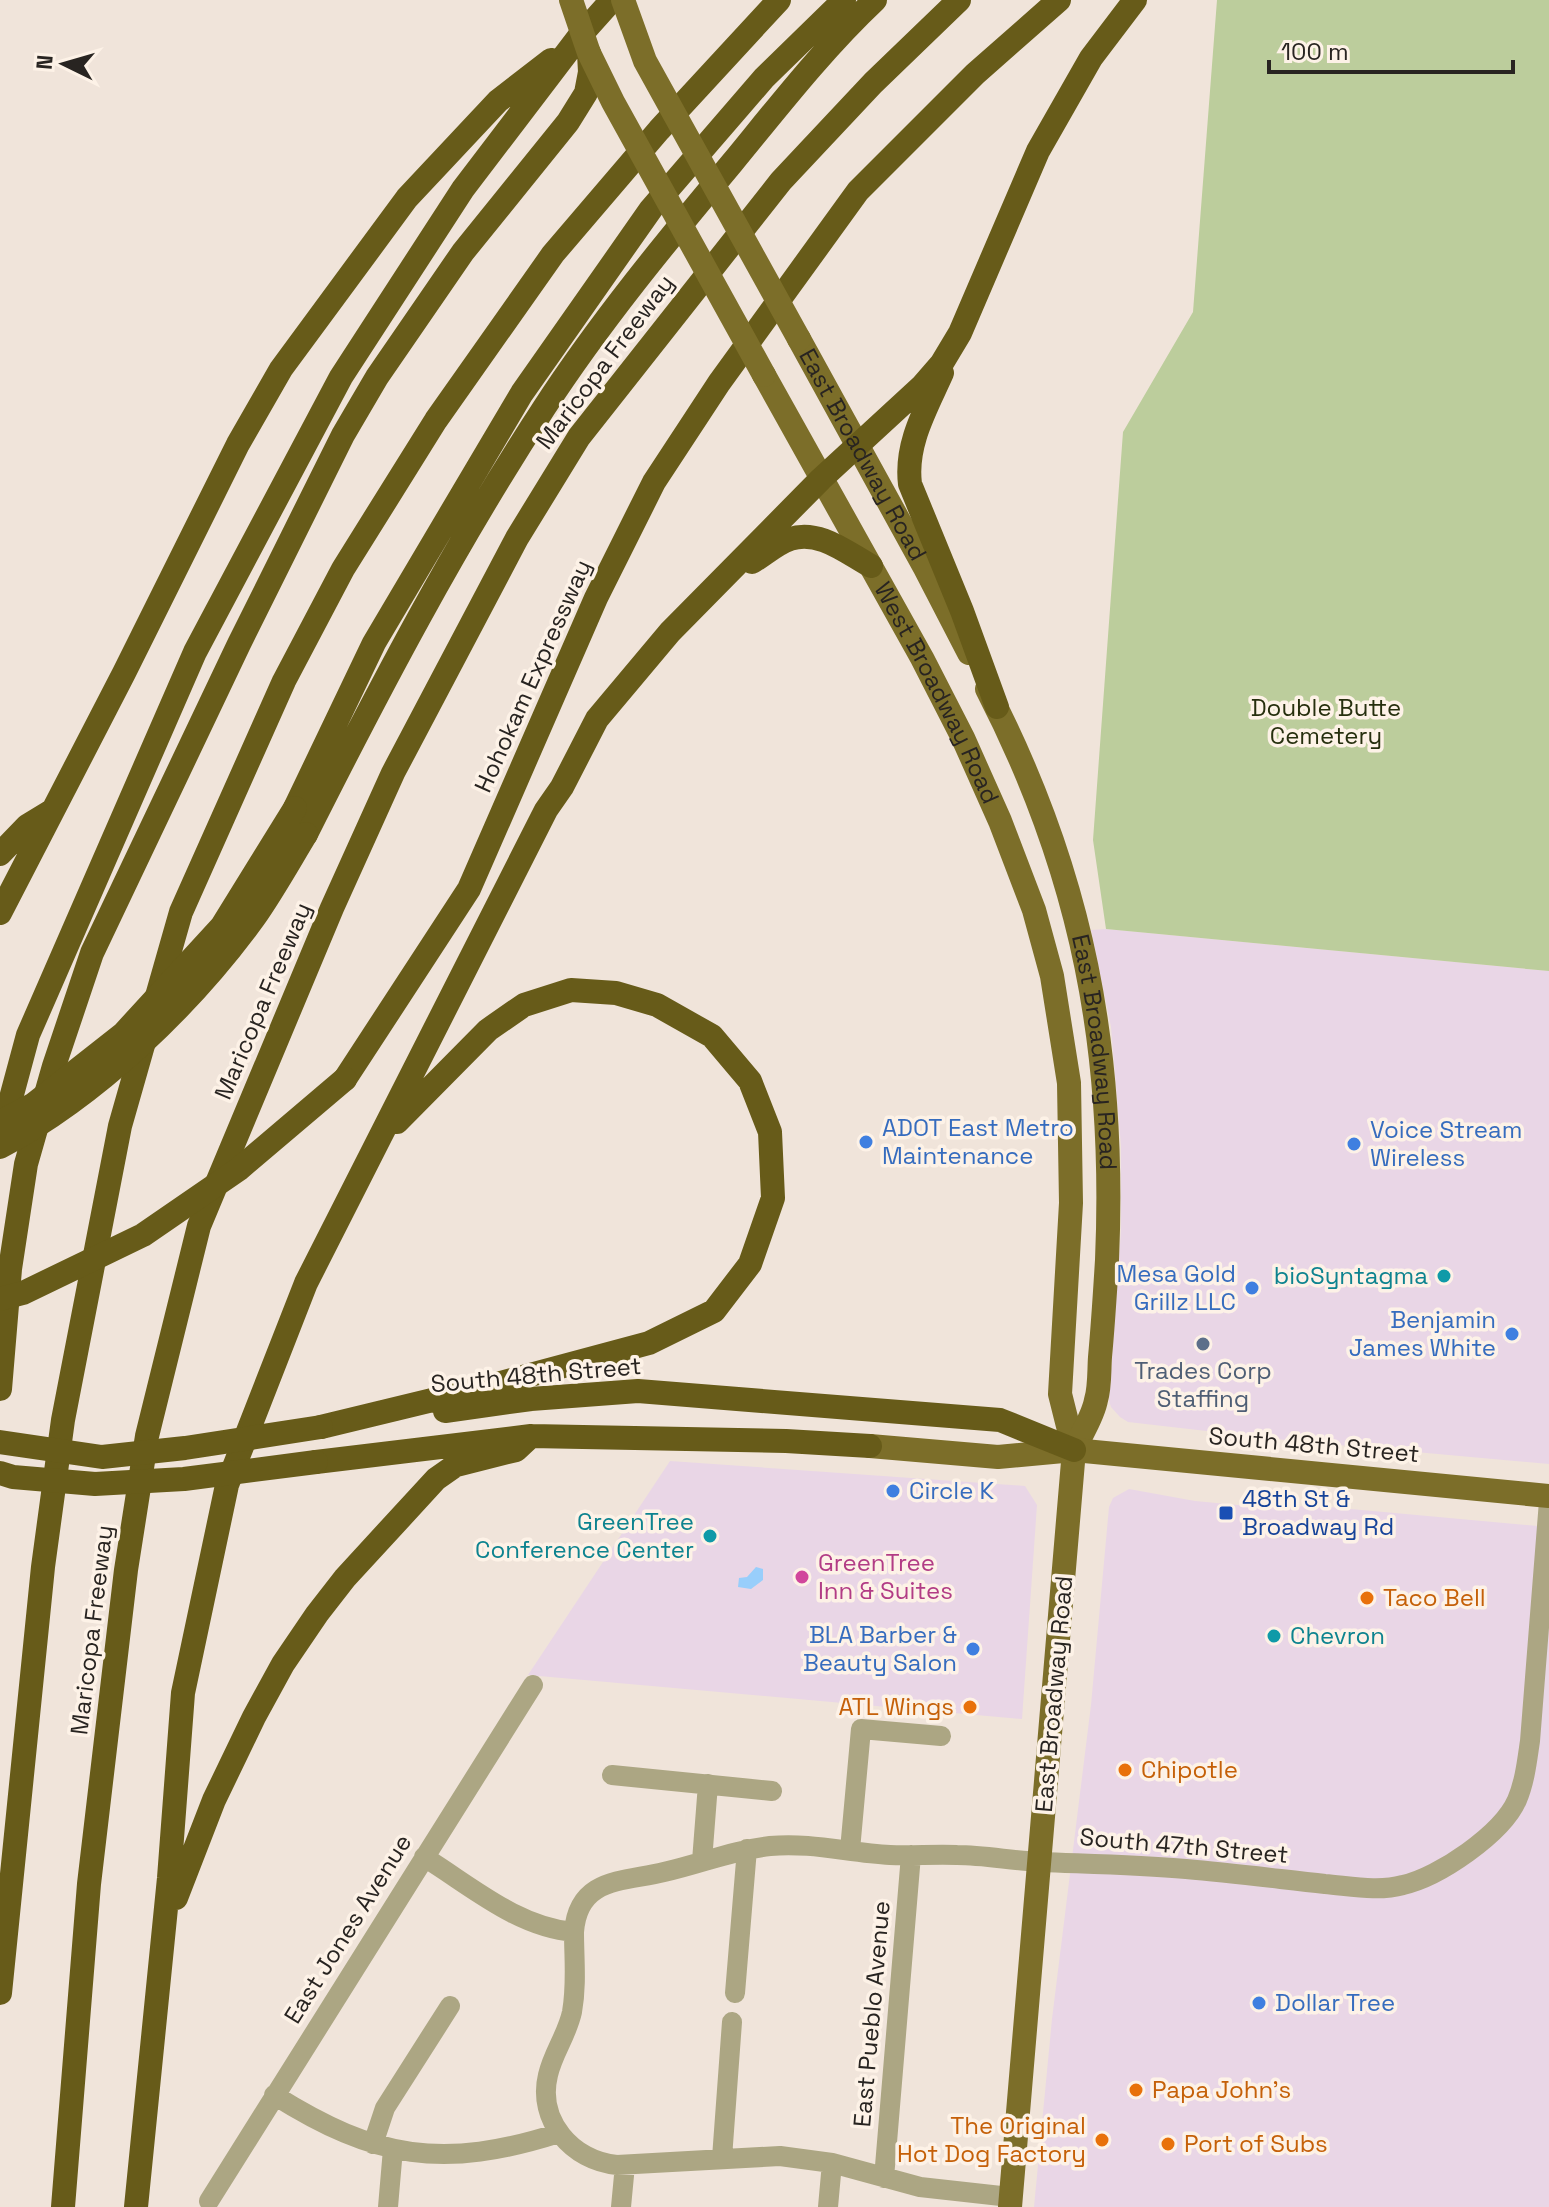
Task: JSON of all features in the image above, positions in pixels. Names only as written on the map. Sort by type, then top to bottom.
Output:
[{"type":"highway","points":[[0,1139],[28,1035],[195,652],[341,377],[463,189],[584,46],[612,0]]},
{"type":"highway","points":[[0,1993],[43,1567],[63,1420],[120,1126],[181,912],[284,681],[343,569],[436,420],[553,254],[659,130],[779,0]]},
{"type":"highway","points":[[0,1122],[34,1104],[123,1034],[222,926],[295,808],[374,643],[522,393],[651,209],[764,78],[844,0]]},
{"type":"highway","points":[[0,1147],[61,1109],[120,1061],[187,999],[254,918],[306,834],[465,534],[546,405],[662,247],[834,39],[875,0]]},
{"type":"highway","name":"Maricopa Freeway","points":[[63,2207],[89,1884],[126,1570],[147,1436],[199,1226],[332,908],[393,773],[517,538],[579,437],[781,181],[873,83],[959,0]]},
{"type":"highway","name":"Hohokam Expressway","points":[[0,1299],[23,1293],[143,1235],[239,1169],[345,1079],[469,889],[596,598],[654,482],[719,383],[858,191],[975,74],[1059,0]]},
{"type":"highway","points":[[997,707],[958,599],[915,502],[907,464],[919,425],[1038,151],[1091,58],[1135,0]]},
{"type":"highway","points":[[0,913],[238,444],[281,369],[407,198],[498,101],[584,46]]},
{"type":"highway","points":[[0,1389],[10,1269],[26,1164],[54,1066],[92,953],[343,435],[377,377],[463,252],[568,122],[586,93],[590,72],[584,46]]},
{"type":"highway","points":[[136,2207],[183,1693],[227,1485],[306,1283],[546,810],[562,787],[597,719],[670,632],[821,479],[922,386],[942,363],[960,333]]},
{"type":"highway","points":[[723,580],[789,539],[807,536],[824,539],[871,566]]},
{"type":"highway","points":[[0,854],[27,826],[52,811]]},
{"type":"highway","points":[[321,1427],[649,1343],[714,1311],[750,1264],[773,1198],[770,1132],[750,1081],[712,1036],[657,1005],[616,993],[571,990],[524,1005],[488,1030],[378,1142]]},
{"type":"highway","name":"South 48th Street","points":[[0,1442],[102,1457],[531,1399],[638,1391],[1000,1420],[1074,1450]]},
{"type":"highway","points":[[163,1935],[220,1786],[283,1664],[317,1614],[345,1578],[436,1479],[456,1465],[516,1450],[531,1436]]},
{"type":"highway","name":"South 48th Street","points":[[0,1473],[13,1477],[95,1484],[184,1479],[531,1436],[786,1441],[870,1446]]},
{"type":"main road","name":"West Broadway Road","points":[[571,0],[584,46],[613,102],[963,738],[1000,821],[1034,910],[1052,976],[1069,1083],[1071,1203],[1060,1394],[1074,1450]]},
{"type":"main road","name":"East Broadway Road","points":[[623,0],[645,61],[925,568],[1015,744],[1050,830],[1069,893],[1097,1021],[1106,1098],[1109,1205],[1096,1401],[1074,1450],[1010,2202]]},
{"type":"main road","name":"South 48th Street","points":[[870,1446],[998,1457],[1074,1450],[1549,1498]]},
{"type":"street","name":"South 47th Street","points":[[574,1932],[579,1909],[589,1895],[604,1884],[668,1871],[747,1849],[798,1845],[911,1855],[972,1855],[1040,1862],[1189,1869],[1380,1888],[1424,1878],[1466,1853],[1507,1817],[1517,1801],[1526,1772],[1549,1498]]},
{"type":"street","name":"East Jones Avenue","points":[[209,2201],[533,1685]]},
{"type":"street","points":[[850,1850],[861,1729],[941,1736]]},
{"type":"street","points":[[612,1775],[772,1791]]},
{"type":"street","points":[[702,1861],[708,1784]]},
{"type":"street","points":[[735,1993],[747,1849]]},
{"type":"street","name":"East Pueblo Avenue","points":[[884,2178],[911,1855]]},
{"type":"street","points":[[424,1857],[526,1921],[549,1929],[574,1932],[574,1999],[567,2031],[552,2063],[546,2088],[550,2115],[559,2133],[576,2150],[593,2160],[625,2165],[765,2155],[832,2163],[884,2178],[1010,2202]]},
{"type":"street","points":[[388,2207],[383,2146],[385,2108],[450,2006]]},
{"type":"street","points":[[722,2158],[732,2022]]},
{"type":"street","points":[[274,2095],[325,2126],[383,2146],[436,2154],[509,2148],[559,2133]]},
{"type":"street","points":[[828,2207],[832,2163]]},
{"type":"street","points":[[621,2207],[625,2165]]},
{"type":"shaded area","points":[[1091,930],[1549,971],[1549,1464],[1294,1441],[1128,1422],[1111,1407],[1121,1231],[1121,1146],[1111,1027]]},
{"type":"shaded area","points":[[670,1461],[1025,1486],[1037,1505],[1022,1719],[528,1675]]},
{"type":"shaded area","points":[[1129,1489],[1195,1501],[1258,1507],[1318,1506],[1549,1527],[1549,2207],[1034,2207],[1052,2019],[1091,1705],[1109,1507],[1113,1498]]},
{"type":"green space","name":"Double Butte Cemetery","points":[[1217,0],[1549,0],[1549,971],[1106,929],[1093,840],[1123,432],[1193,312]]},
{"type":"water","points":[[756,1567],[763,1569],[763,1580],[751,1589],[738,1587],[739,1578],[747,1577]]},
{"type":"place","name":"ADOT East Metro Maintenance","points":[[866,1142]]},
{"type":"place","name":"Voice Stream Wireless","points":[[1354,1144]]},
{"type":"place","name":"bioSyntagma","points":[[1444,1276]]},
{"type":"place","name":"Mesa Gold Grillz LLC","points":[[1252,1288]]},
{"type":"place","name":"Benjamin James White","points":[[1512,1334]]},
{"type":"place","name":"Trades Corp Staffing","points":[[1203,1344]]},
{"type":"place","name":"Circle K","points":[[893,1491]]},
{"type":"place","name":"48th St & Broadway Rd","points":[[1226,1513]]},
{"type":"place","name":"GreenTree Conference Center","points":[[710,1536]]},
{"type":"place","name":"GreenTree Inn & Suites","points":[[802,1577]]},
{"type":"place","name":"Taco Bell","points":[[1367,1598]]},
{"type":"place","name":"Chevron","points":[[1274,1636]]},
{"type":"place","name":"BLA Barber & Beauty Salon","points":[[973,1649]]},
{"type":"place","name":"ATL Wings","points":[[970,1707]]},
{"type":"place","name":"Chipotle","points":[[1125,1770]]},
{"type":"place","name":"Dollar Tree","points":[[1259,2003]]},
{"type":"place","name":"Papa John's","points":[[1136,2090]]},
{"type":"place","name":"The Original Hot Dog Factory","points":[[1102,2140]]},
{"type":"place","name":"Port of Subs","points":[[1168,2144]]}]
